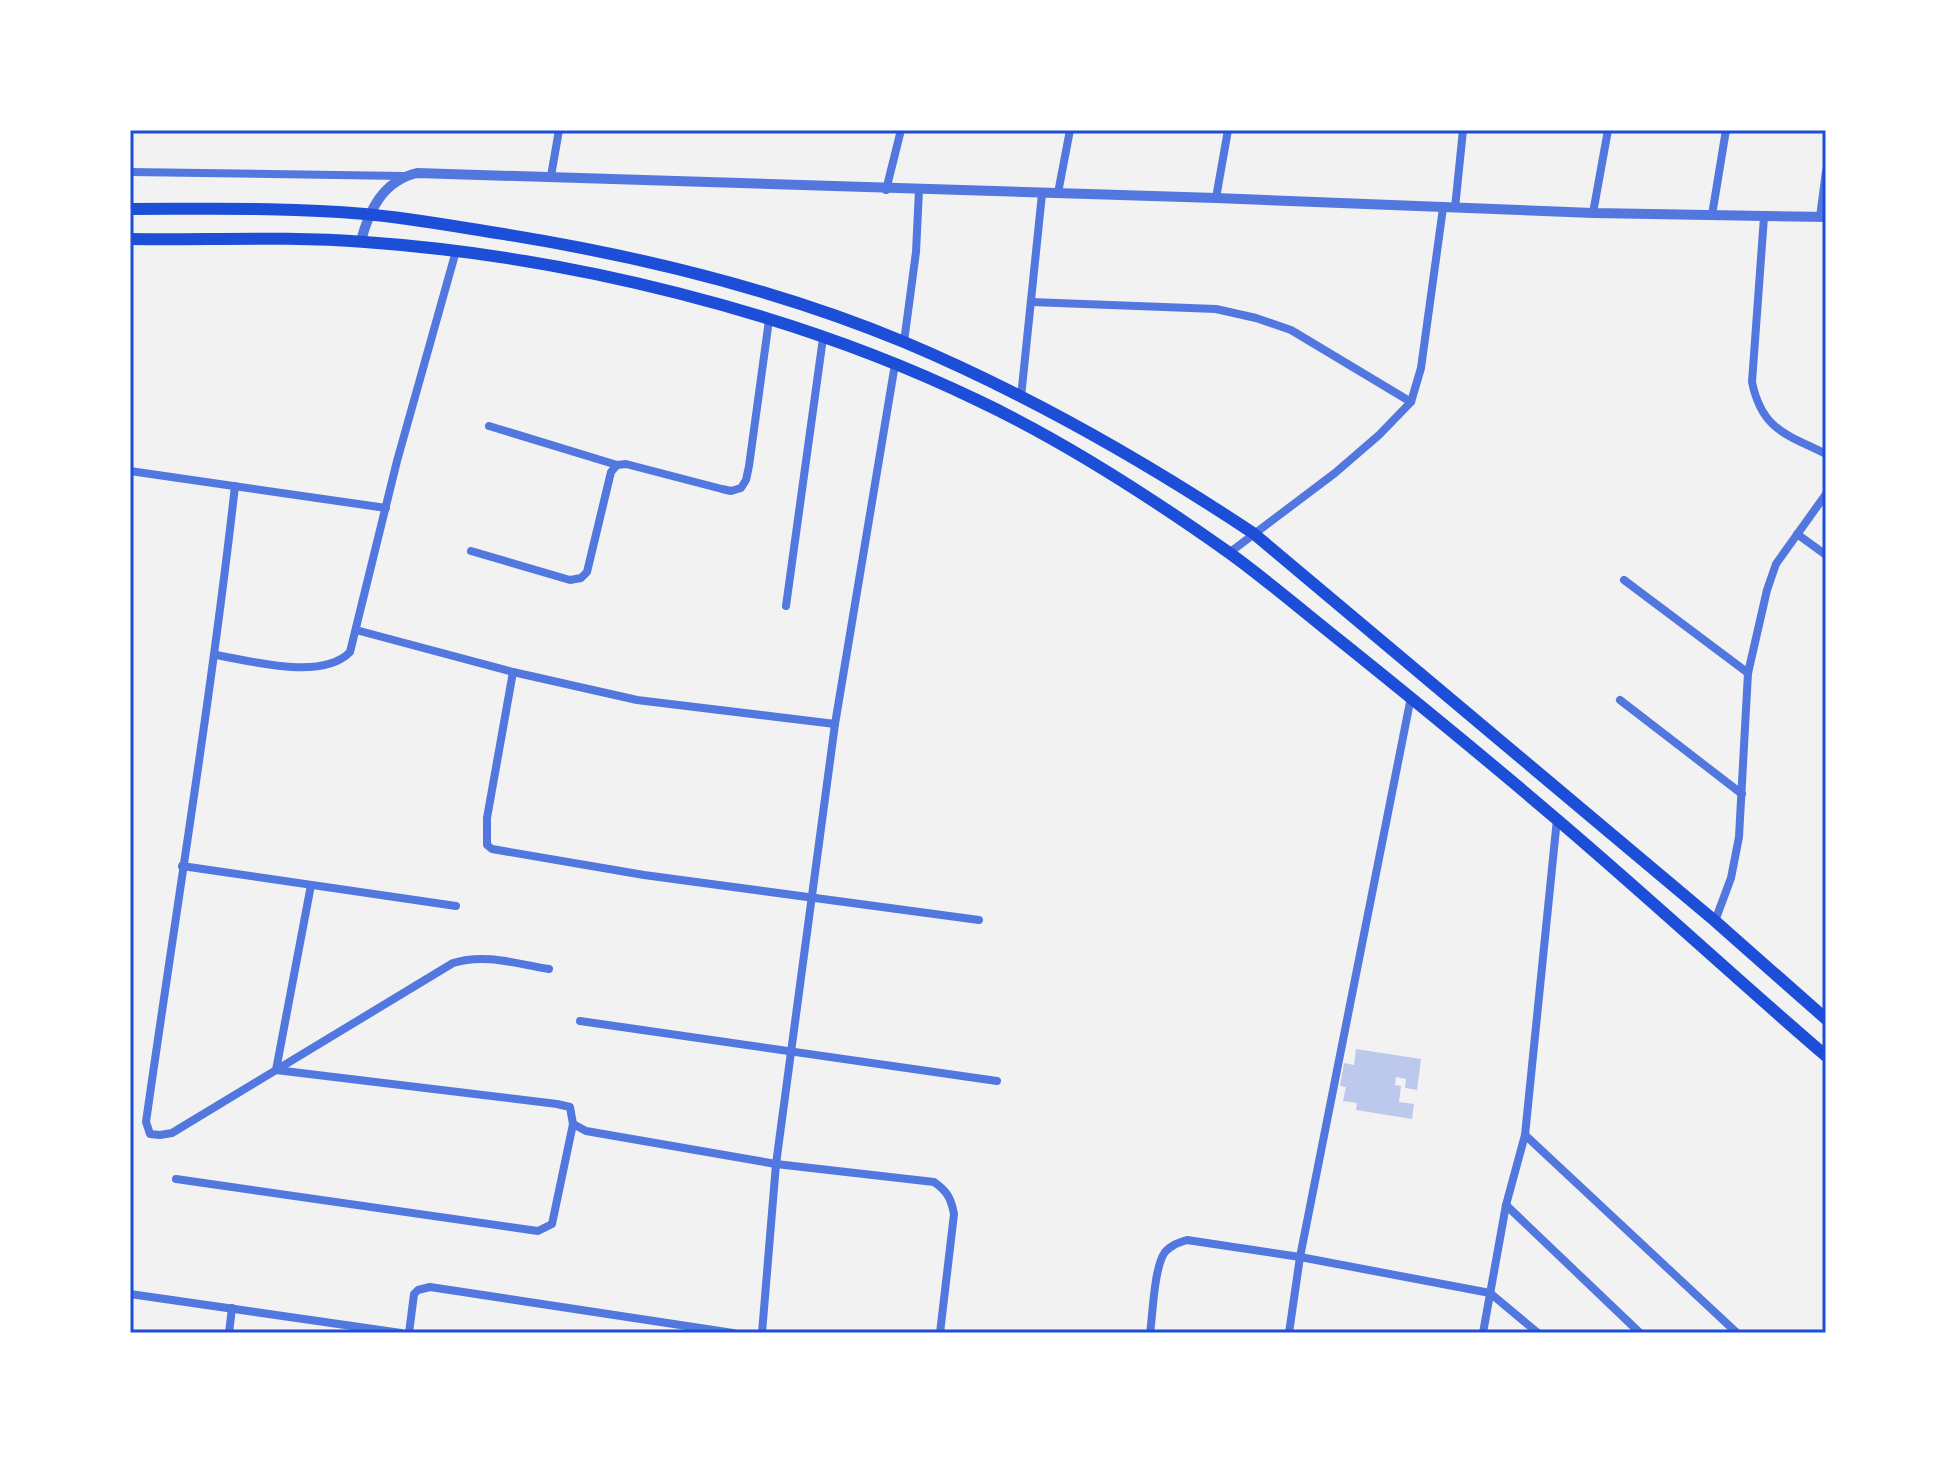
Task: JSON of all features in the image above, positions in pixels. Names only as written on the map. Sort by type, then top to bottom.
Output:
[{"type":"main road","points":[[130,209],[295,210],[368,214],[522,237],[641,260],[785,299],[904,342],[1021,397],[1199,497],[1253,533],[1715,921],[1826,1019]]},
{"type":"main road","points":[[130,239],[361,241],[456,251],[653,287],[823,338],[895,364],[979,401],[1062,445],[1229,553],[1411,697],[1557,819],[1826,1056]]},
{"type":"street","points":[[551,176],[559,130]]},
{"type":"street","points":[[886,190],[901,130]]},
{"type":"street","points":[[1058,193],[1070,130]]},
{"type":"street","points":[[1216,198],[1228,130]]},
{"type":"street","points":[[1229,553],[1335,473],[1411,402],[1421,368],[1463,130]]},
{"type":"street","points":[[1593,213],[1608,130]]},
{"type":"street","points":[[1712,215],[1726,130]]},
{"type":"street","points":[[130,172],[551,176],[1593,213],[1823,217],[1826,171]]},
{"type":"street","points":[[361,241],[368,214],[386,189],[403,176]]},
{"type":"street","points":[[904,342],[916,252],[919,190]]},
{"type":"street","points":[[1021,397],[1042,194]]},
{"type":"street","points":[[1764,217],[1752,382],[1756,401],[1762,415],[1771,423],[1826,454]]},
{"type":"street","points":[[216,655],[288,667],[329,665],[341,661],[350,652],[456,251]]},
{"type":"street","points":[[1031,302],[1216,309],[1256,318],[1291,330],[1411,402]]},
{"type":"street","points":[[489,426],[617,465],[626,464],[722,489],[741,488],[749,466],[769,320]]},
{"type":"street","points":[[786,606],[823,338]]},
{"type":"street","points":[[762,1333],[776,1164],[790,1050],[835,724],[895,364]]},
{"type":"street","points":[[471,551],[570,580],[581,578],[587,572],[611,472],[617,465]]},
{"type":"street","points":[[130,471],[386,508]]},
{"type":"street","points":[[235,486],[216,655],[182,866],[146,1128],[150,1134],[172,1133],[453,963],[470,957],[549,969]]},
{"type":"street","points":[[1715,921],[1731,878],[1739,837],[1748,673],[1767,590],[1776,564],[1826,494]]},
{"type":"street","points":[[1797,534],[1826,555]]},
{"type":"street","points":[[1624,580],[1748,673]]},
{"type":"street","points":[[356,630],[513,672],[637,700],[835,724]]},
{"type":"street","points":[[513,672],[487,818],[487,845],[501,852],[811,899],[979,920]]},
{"type":"street","points":[[1289,1333],[1300,1257],[1411,697]]},
{"type":"street","points":[[1620,700],[1742,794]]},
{"type":"street","points":[[1483,1333],[1506,1205],[1525,1135],[1557,819]]},
{"type":"street","points":[[182,866],[456,906]]},
{"type":"street","points":[[276,1070],[311,885]]},
{"type":"street","points":[[580,1021],[997,1081]]},
{"type":"street","points":[[176,1179],[538,1231],[552,1224],[573,1124],[570,1107],[276,1070]]},
{"type":"street","points":[[573,1124],[586,1131],[776,1164],[934,1182],[952,1200],[954,1214],[940,1333]]},
{"type":"street","points":[[1525,1135],[1737,1333]]},
{"type":"street","points":[[1506,1205],[1640,1333]]},
{"type":"street","points":[[1150,1333],[1164,1253],[1174,1244],[1187,1240],[1300,1257],[1490,1293],[1538,1333]]},
{"type":"street","points":[[409,1333],[414,1294],[430,1287],[733,1333]]},
{"type":"street","points":[[130,1294],[401,1333]]},
{"type":"street","points":[[229,1333],[232,1308]]},
{"type":"building","points":[[1356,1049],[1421,1059],[1417,1090],[1405,1088],[1406,1079],[1396,1077],[1395,1085],[1401,1086],[1399,1102],[1414,1104],[1412,1119],[1356,1110],[1357,1103],[1343,1101],[1346,1087],[1340,1086],[1344,1063],[1354,1065]]}]
